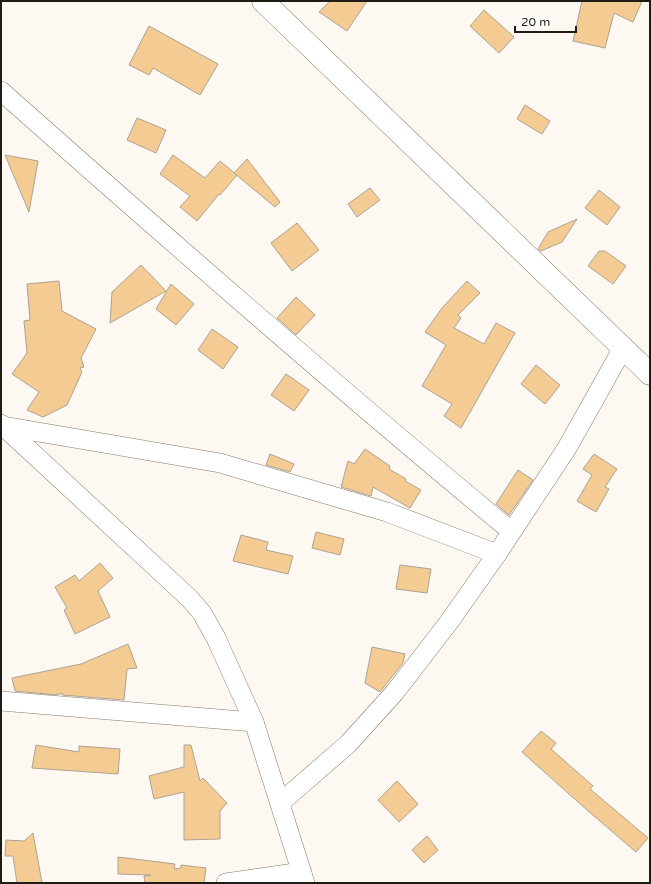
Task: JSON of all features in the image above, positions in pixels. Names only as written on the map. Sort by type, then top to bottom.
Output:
[{"type":"street","points":[[263,1],[650,374]]},
{"type":"street","points":[[1,91],[214,279],[397,437],[511,531]]},
{"type":"street","points":[[280,803],[348,744],[395,692],[449,622],[497,554],[567,448],[623,348]]},
{"type":"street","points":[[2,426],[220,463],[387,512],[497,554]]},
{"type":"street","points":[[2,426],[188,598],[202,613],[216,638],[254,722],[303,878],[226,883]]},
{"type":"street","points":[[1,702],[254,722]]},
{"type":"building","points":[[330,1],[367,1],[347,31],[319,12]]},
{"type":"building","points":[[582,1],[642,1],[633,22],[614,13],[605,48],[573,41]]},
{"type":"building","points":[[484,10],[514,37],[499,53],[470,26]]},
{"type":"building","points":[[149,26],[218,64],[200,95],[153,68],[149,75],[129,65]]},
{"type":"building","points":[[525,105],[550,121],[542,134],[517,119]]},
{"type":"building","points":[[137,118],[166,130],[156,153],[127,140]]},
{"type":"building","points":[[5,155],[38,161],[29,212]]},
{"type":"building","points":[[173,155],[205,178],[220,161],[237,175],[197,221],[180,207],[190,196],[160,174]]},
{"type":"building","points":[[247,159],[280,202],[275,207],[234,173]]},
{"type":"building","points":[[370,188],[380,200],[357,217],[348,204]]},
{"type":"building","points":[[599,190],[620,207],[607,225],[585,208]]},
{"type":"building","points":[[577,219],[562,242],[541,251],[538,249],[548,232]]},
{"type":"building","points":[[297,223],[319,250],[292,271],[271,243]]},
{"type":"building","points":[[599,251],[605,251],[626,266],[613,284],[588,266]]},
{"type":"building","points":[[141,265],[166,291],[110,323],[112,292]]},
{"type":"building","points":[[59,281],[62,311],[96,329],[81,358],[84,367],[80,368],[82,372],[67,405],[43,417],[27,410],[39,392],[12,374],[27,353],[24,321],[30,320],[27,284]]},
{"type":"building","points":[[467,281],[480,293],[458,315],[461,318],[454,328],[484,344],[496,323],[515,333],[461,428],[444,416],[452,404],[422,386],[446,345],[425,332],[442,308]]},
{"type":"building","points":[[171,284],[194,304],[176,325],[156,309]]},
{"type":"building","points":[[296,297],[315,315],[296,335],[277,318]]},
{"type":"building","points":[[212,329],[238,347],[223,369],[198,350]]},
{"type":"building","points":[[536,365],[560,385],[545,404],[521,384]]},
{"type":"building","points":[[286,374],[309,390],[294,411],[271,395]]},
{"type":"building","points":[[365,449],[390,466],[389,469],[406,479],[405,481],[421,490],[410,508],[373,487],[371,496],[341,487],[348,461],[354,464]]},
{"type":"building","points":[[270,454],[294,464],[290,472],[266,465]]},
{"type":"building","points":[[594,454],[617,469],[605,487],[609,489],[596,512],[577,501],[592,475],[583,469]]},
{"type":"building","points":[[518,470],[533,480],[509,515],[496,504]]},
{"type":"building","points":[[316,532],[344,539],[340,555],[312,548]]},
{"type":"building","points":[[241,535],[268,542],[266,550],[293,556],[288,574],[233,561]]},
{"type":"building","points":[[100,563],[113,578],[98,591],[110,617],[75,634],[64,610],[67,608],[55,587],[75,575],[79,581]]},
{"type":"building","points":[[400,565],[431,569],[427,593],[396,589]]},
{"type":"building","points":[[128,644],[137,668],[127,669],[124,700],[62,695],[62,693],[56,695],[15,691],[12,678],[81,664]]},
{"type":"building","points":[[372,647],[405,654],[403,663],[380,692],[365,683]]},
{"type":"building","points":[[541,731],[556,743],[551,749],[593,786],[590,789],[648,838],[636,852],[522,752]]},
{"type":"building","points":[[36,745],[79,752],[79,746],[120,749],[118,774],[32,768]]},
{"type":"building","points":[[184,745],[191,745],[200,781],[203,778],[227,803],[220,811],[220,839],[184,840],[184,792],[154,799],[149,776],[184,767]]},
{"type":"building","points":[[397,781],[418,804],[399,822],[378,800]]},
{"type":"building","points":[[33,833],[42,883],[17,883],[13,856],[5,856],[6,840],[24,841]]},
{"type":"building","points":[[427,836],[438,850],[424,863],[412,850]]},
{"type":"building","points":[[118,857],[175,864],[174,869],[181,868],[181,865],[206,868],[204,883],[145,883],[144,876],[151,875],[118,874]]}]
